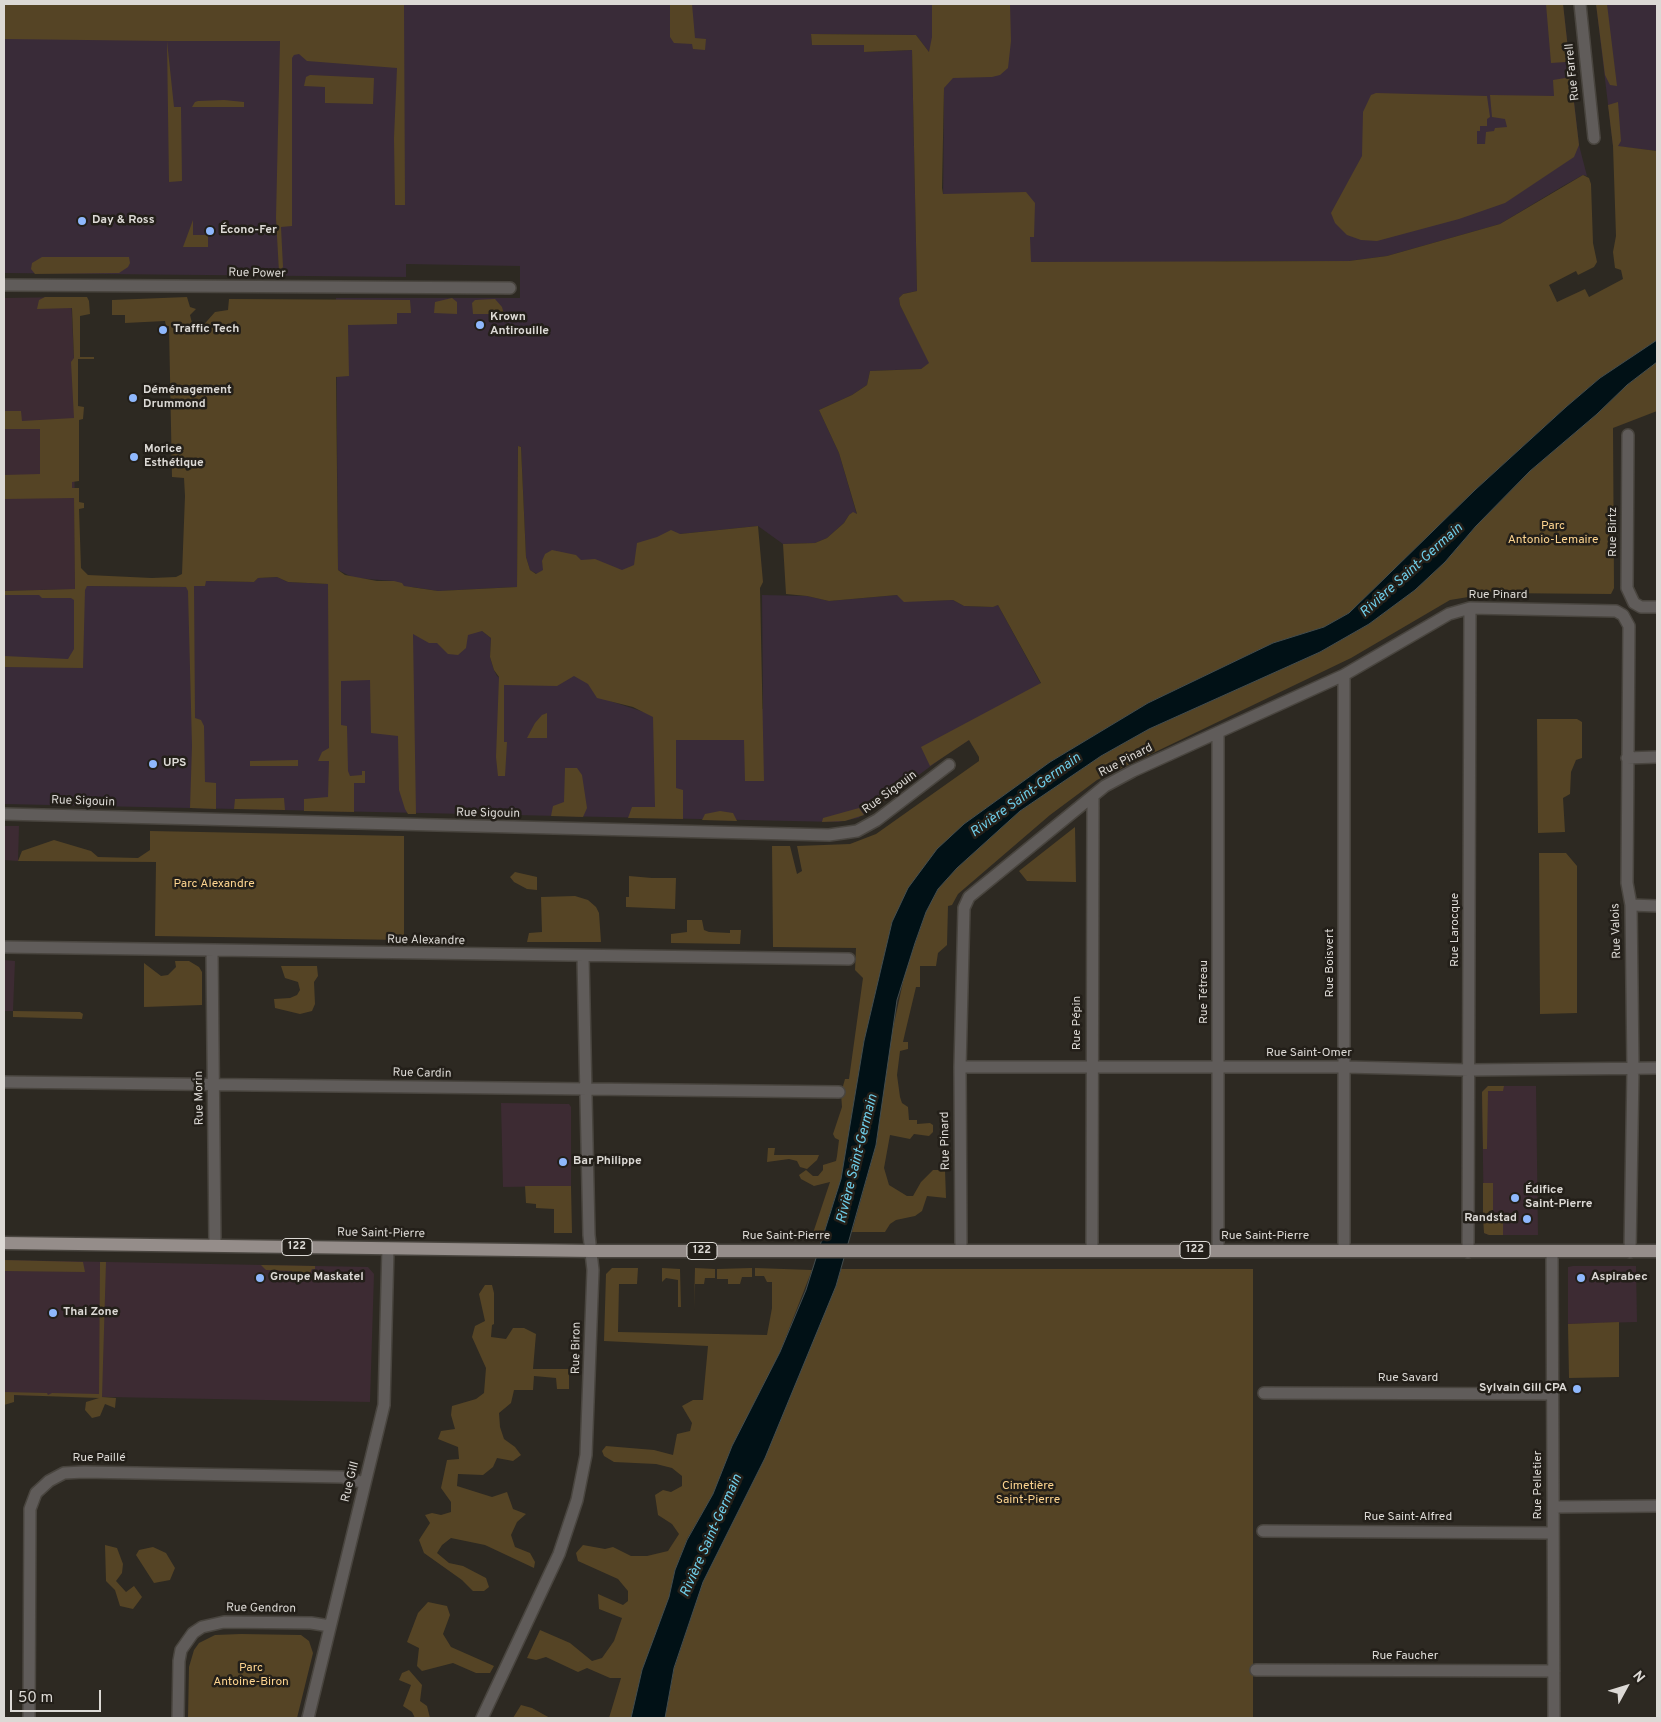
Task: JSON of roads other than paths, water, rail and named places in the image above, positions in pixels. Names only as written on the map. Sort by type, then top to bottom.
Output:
[{"type":"main road","name":"Rue Saint-Pierre","points":[[4,1243],[591,1251],[1657,1251]]},
{"type":"street","name":"Rue Farrell","points":[[1580,4],[1594,138]]},
{"type":"street","name":"Rue Power","points":[[4,285],[510,288]]},
{"type":"street","name":"Rue Birtz","points":[[1628,435],[1627,588],[1634,603],[1641,607],[1657,607]]},
{"type":"street","name":"Rue Pinard","points":[[961,1250],[960,1067],[965,904],[979,888],[1104,786],[1133,770],[1344,676],[1449,614],[1470,608],[1616,611],[1621,613]]},
{"type":"street","name":"Rue Larocque","points":[[1468,1252],[1470,608]]},
{"type":"street","name":"Rue Valois","points":[[1621,613],[1629,626],[1627,884],[1631,905],[1633,1069],[1630,1252]]},
{"type":"street","name":"Rue Boisvert","points":[[1344,676],[1344,1251]]},
{"type":"street","name":"Rue Tétreau","points":[[1218,733],[1218,1251]]},
{"type":"street","points":[[1627,758],[1657,757]]},
{"type":"street","name":"Rue Sigouin","points":[[4,814],[828,835],[857,831],[878,820],[949,766]]},
{"type":"street","name":"Rue Pépin","points":[[1092,1251],[1093,796]]},
{"type":"street","points":[[1631,905],[1657,906]]},
{"type":"street","name":"Rue Alexandre","points":[[4,947],[584,957],[849,959]]},
{"type":"street","name":"Rue Morin","points":[[212,951],[215,1245]]},
{"type":"street","name":"Rue Biron","points":[[482,1718],[552,1570],[581,1484],[586,1455],[589,1418],[593,1270],[586,1090],[584,957]]},
{"type":"street","name":"Rue Saint-Omer","points":[[960,1067],[1345,1067],[1469,1070],[1657,1068]]},
{"type":"street","name":"Rue Cardin","points":[[4,1082],[839,1092]]},
{"type":"street","name":"Rue Gill","points":[[308,1718],[385,1396],[388,1248]]},
{"type":"street","name":"Rue Pelletier","points":[[1552,1252],[1554,1718]]},
{"type":"street","name":"Rue Savard","points":[[1264,1393],[1552,1394]]},
{"type":"street","name":"Rue Paillé","points":[[30,1718],[30,1510],[36,1493],[49,1481],[64,1473],[84,1472],[342,1477],[365,1484]]},
{"type":"street","points":[[1553,1507],[1657,1506]]},
{"type":"street","name":"Rue Saint-Alfred","points":[[1264,1531],[1553,1533]]},
{"type":"street","name":"Rue Gendron","points":[[178,1718],[179,1662],[182,1650],[192,1633],[202,1627],[224,1622],[330,1626]]},
{"type":"street","name":"Rue Faucher","points":[[1256,1670],[1554,1671]]},
{"type":"water","name":"Rivière Saint-Germain","points":[[1657,340],[1657,362],[1627,385],[1597,414],[1530,471],[1476,526],[1445,562],[1415,590],[1369,624],[1320,652],[1149,729],[1101,756],[1020,811],[957,868],[938,889],[926,912],[897,1000],[876,1145],[836,1286],[765,1458],[703,1582],[674,1668],[665,1718],[631,1718],[642,1670],[669,1597],[675,1570],[687,1540],[713,1494],[732,1446],[780,1352],[806,1290],[841,1179],[864,1041],[892,922],[908,888],[937,849],[964,824],[1050,762],[1148,703],[1273,643],[1324,627],[1349,613],[1475,490],[1566,407],[1600,378]]},
{"type":"place","name":"Day & Ross","points":[[82,221]]},
{"type":"place","name":"Écono-Fer","points":[[210,231]]},
{"type":"place","name":"Krown Antirouille","points":[[480,325]]},
{"type":"place","name":"Traffic Tech","points":[[163,330]]},
{"type":"place","name":"Déménagement Drummond","points":[[133,398]]},
{"type":"place","name":"Morice Esthétique","points":[[134,457]]},
{"type":"place","name":"UPS","points":[[153,764]]},
{"type":"place","name":"Bar Philippe","points":[[563,1162]]},
{"type":"place","name":"Édifice Saint-Pierre","points":[[1515,1198]]},
{"type":"place","name":"Randstad","points":[[1527,1219]]},
{"type":"place","name":"Groupe Maskatel","points":[[260,1278]]},
{"type":"place","name":"Aspirabec","points":[[1581,1278]]},
{"type":"place","name":"Thai Zone","points":[[53,1313]]},
{"type":"place","name":"Sylvain Gill CPA","points":[[1577,1389]]},
{"type":"park label","name":"Parc Antonio-Lemaire","points":[[1553,534]]},
{"type":"park label","name":"Parc Alexandre","points":[[214,885]]},
{"type":"park label","name":"Cimetière Saint-Pierre","points":[[1028,1494]]},
{"type":"park label","name":"Parc Antoine-Biron","points":[[251,1676]]}]
